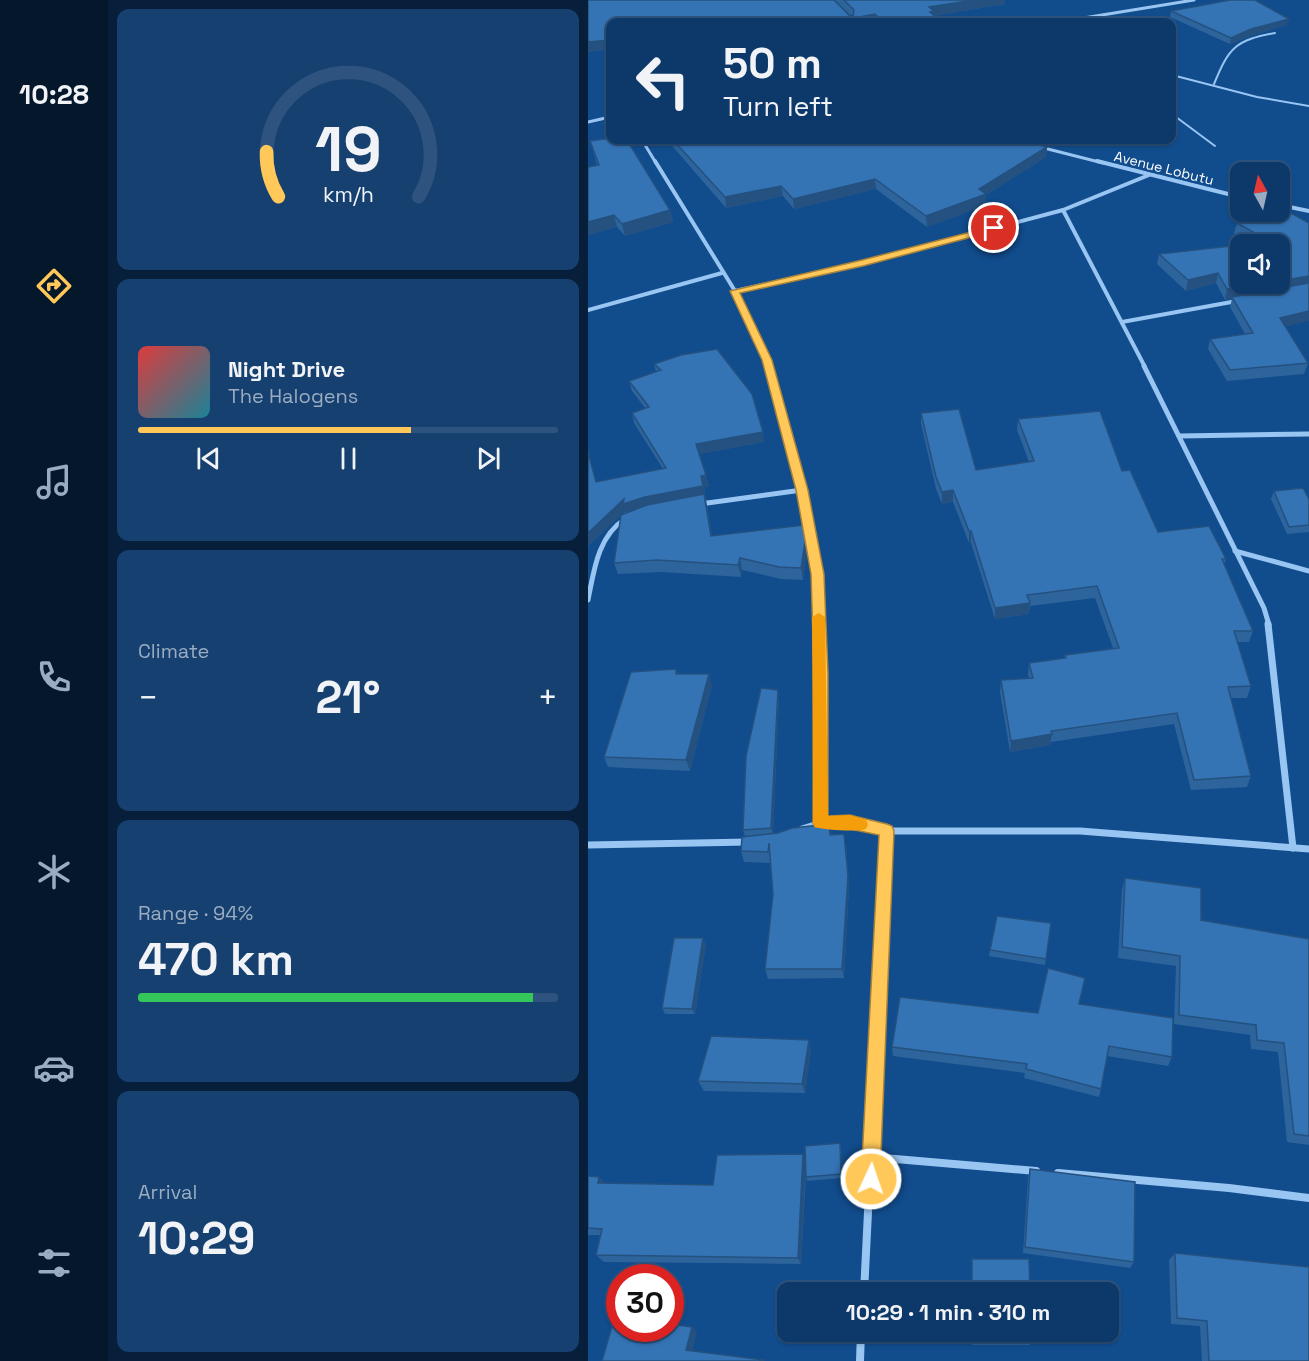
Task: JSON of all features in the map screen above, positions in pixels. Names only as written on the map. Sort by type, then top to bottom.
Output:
[{"type":"street","points":[[1100,18],[1194,0]]},
{"type":"street","points":[[588,122],[606,118]]},
{"type":"street","points":[[644,144],[735,291],[767,360],[802,490],[817,574],[821,673],[821,823]]},
{"type":"street","name":"Avenue Lobutu","points":[[1032,145],[1230,195]]},
{"type":"street","points":[[735,291],[863,263],[1063,210],[1149,175]]},
{"type":"street","points":[[1290,207],[1309,211]]},
{"type":"street","points":[[1063,210],[1122,322],[1264,608],[1269,627],[1293,848]]},
{"type":"street","points":[[588,310],[722,273]]},
{"type":"street","points":[[1122,322],[1241,300]]},
{"type":"street","points":[[1179,436],[1309,434]]},
{"type":"street","points":[[692,506],[802,490]]},
{"type":"street","points":[[588,600],[603,543],[609,532],[620,522],[635,515]]},
{"type":"street","points":[[1235,551],[1309,571]]},
{"type":"street","points":[[790,835],[821,823],[850,822],[887,831],[1080,831],[1309,849]]},
{"type":"street","points":[[865,1282],[887,831]]},
{"type":"street","points":[[588,845],[754,842]]},
{"type":"street","points":[[872,1157],[1229,1188],[1309,1198]]},
{"type":"street","points":[[860,1361],[861,1342]]},
{"type":"lane","points":[[1214,84],[1228,50],[1249,37],[1275,33]]},
{"type":"lane","points":[[1176,76],[1281,102],[1309,106]]},
{"type":"lane","points":[[1176,117],[1215,146]]},
{"type":"building","points":[[588,0],[834,0],[849,15],[853,16],[854,10],[844,0],[974,0],[929,7],[934,11],[930,12],[937,18],[879,18],[875,14],[854,18],[606,18],[606,40],[588,42]]},
{"type":"building","points":[[1230,0],[1255,0],[1289,19],[1251,29],[1231,38],[1171,11]]},
{"type":"building","points":[[606,139],[606,144],[629,144],[670,210],[622,224],[614,215],[588,222],[588,167],[599,165],[590,141]]},
{"type":"building","points":[[677,144],[1036,144],[1047,147],[979,189],[986,194],[926,216],[875,179],[793,199],[781,186],[725,197]]},
{"type":"building","points":[[1290,213],[1309,223],[1309,276],[1290,279],[1290,234],[1257,234],[1237,223],[1290,222]]},
{"type":"building","points":[[1230,246],[1230,289],[1227,289],[1218,273],[1188,280],[1159,254]]},
{"type":"building","points":[[1309,283],[1309,311],[1280,318],[1308,363],[1230,370],[1210,339],[1253,333],[1232,297],[1248,294],[1290,294],[1290,286]]},
{"type":"building","points":[[717,349],[752,394],[763,432],[696,444],[706,475],[701,476],[703,486],[645,497],[623,504],[624,499],[588,533],[588,452],[596,482],[666,468],[632,413],[649,407],[629,381],[661,370],[654,364],[681,355]]},
{"type":"building","points":[[959,409],[976,470],[1034,461],[1018,419],[1100,411],[1122,471],[1130,470],[1158,532],[1209,526],[1226,559],[1222,559],[1253,631],[1234,631],[1251,686],[1228,687],[1251,776],[1194,780],[1177,713],[1051,731],[1052,734],[1011,741],[1001,680],[1033,678],[1029,663],[1066,658],[1065,655],[1119,648],[1097,586],[1027,595],[1030,603],[995,608],[971,531],[969,531],[953,490],[942,492],[936,477],[921,413]]},
{"type":"building","points":[[1303,488],[1309,499],[1309,525],[1289,527],[1274,491]]},
{"type":"building","points":[[704,494],[711,536],[804,525],[806,536],[801,568],[779,567],[740,558],[738,565],[657,560],[614,563],[621,515],[647,505]]},
{"type":"building","points":[[676,669],[676,674],[709,674],[686,760],[604,757],[631,672]]},
{"type":"building","points":[[761,688],[778,690],[771,828],[743,830],[746,756]]},
{"type":"building","points":[[829,824],[830,835],[844,834],[848,876],[842,969],[765,969],[773,894],[769,843],[768,852],[741,851],[742,837]]},
{"type":"building","points":[[1125,878],[1201,888],[1201,920],[1309,939],[1309,1136],[1294,1134],[1284,1043],[1257,1040],[1256,1025],[1179,1015],[1180,956],[1122,947]]},
{"type":"building","points":[[997,916],[1051,923],[1046,959],[990,950]]},
{"type":"building","points":[[674,938],[703,938],[692,1009],[662,1008]]},
{"type":"building","points":[[1048,968],[1085,978],[1079,1004],[1173,1018],[1172,1057],[1109,1046],[1101,1089],[1026,1069],[1027,1064],[892,1047],[900,997],[1038,1013]]},
{"type":"building","points":[[711,1036],[809,1040],[802,1084],[698,1081]]},
{"type":"building","points":[[840,1143],[841,1174],[806,1177],[805,1146]]},
{"type":"building","points":[[803,1154],[798,1258],[596,1255],[602,1229],[588,1228],[588,1176],[599,1177],[598,1183],[713,1185],[717,1155]]},
{"type":"building","points":[[1030,1169],[1135,1182],[1134,1262],[1025,1247]]},
{"type":"building","points":[[1175,1253],[1309,1267],[1309,1361],[1209,1361],[1207,1321],[1177,1318]]},
{"type":"building","points":[[972,1259],[1029,1259],[1030,1282],[972,1282]]},
{"type":"building","points":[[684,1326],[692,1327],[686,1350],[764,1360],[763,1361],[602,1361],[607,1342],[684,1342]]},
{"type":"slow traffic","points":[[819,617],[821,823],[861,824]]},
{"type":"route","points":[[871,1179],[887,831],[850,822],[821,823],[821,673],[817,574],[802,490],[767,360],[735,291],[863,263],[994,228]]}]
